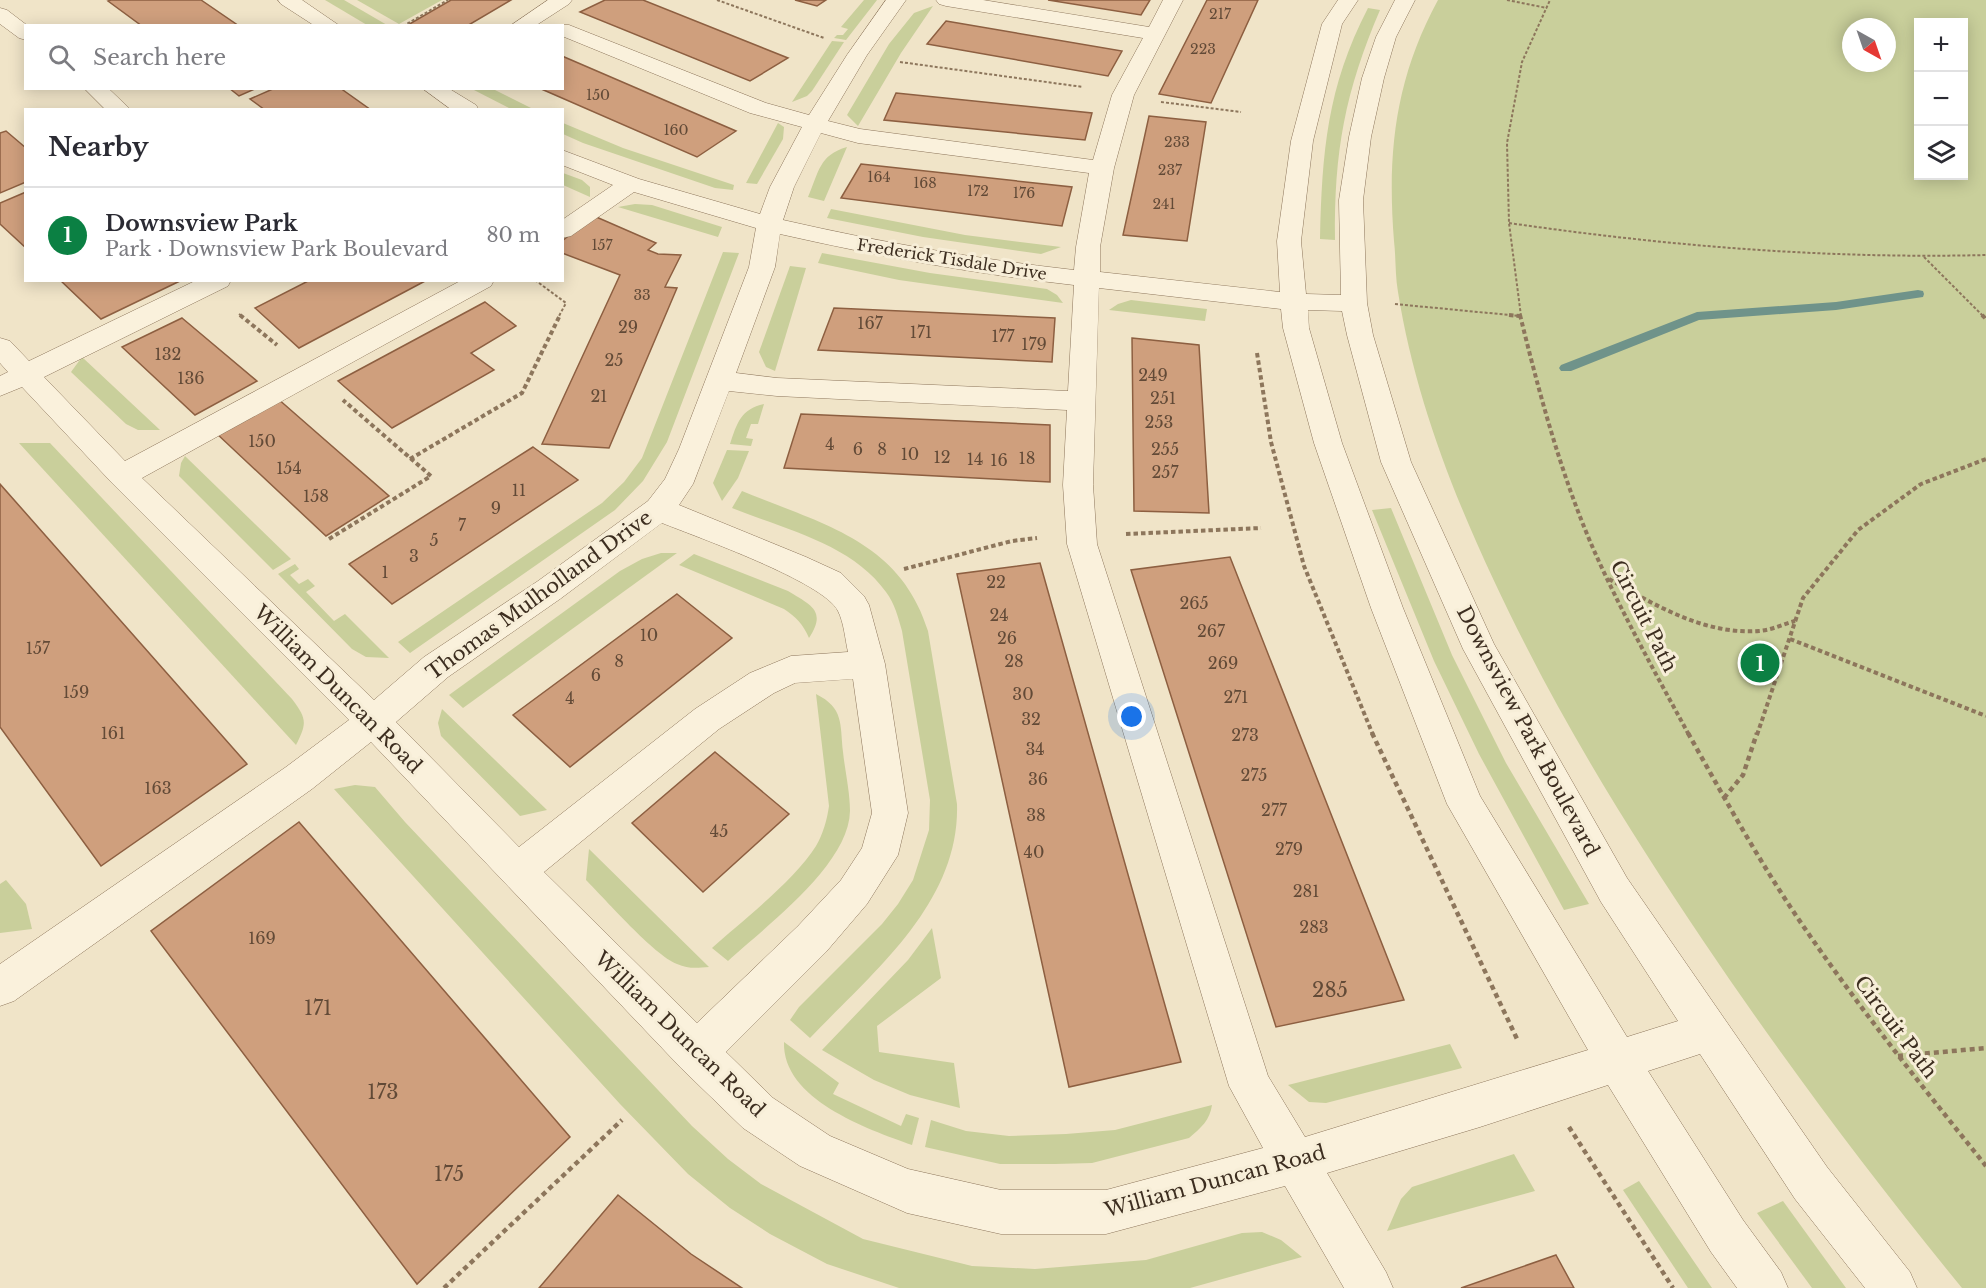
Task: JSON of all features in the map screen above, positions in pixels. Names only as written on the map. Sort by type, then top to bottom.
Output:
[{"type":"street","points":[[288,0],[327,24]]},
{"type":"street","points":[[527,22],[562,0]]},
{"type":"street","name":"Thomas Mulholland Drive","points":[[0,987],[298,778],[373,721],[436,667],[549,590],[659,509],[678,483],[694,449],[762,267],[769,224],[778,195],[815,123],[857,55],[896,0]]},
{"type":"street","points":[[946,0],[1154,34]]},
{"type":"street","points":[[1173,0],[1123,94],[1102,168],[1088,247],[1078,485],[1082,544],[1250,1086],[1370,1288]]},
{"type":"street","points":[[1348,0],[1332,24],[1302,141],[1289,241],[1296,328],[1328,443],[1387,608],[1465,804],[1617,1060],[1727,1236],[1765,1288]]},
{"type":"street","name":"Downsview Park Boulevard","points":[[1404,0],[1386,36],[1373,78],[1360,136],[1351,200],[1354,303],[1360,335],[1396,462],[1480,649],[1614,890],[1811,1183],[1894,1288]]},
{"type":"street","points":[[4,8],[24,31]]},
{"type":"street","points":[[564,30],[758,108],[858,136],[1102,168]]},
{"type":"street","points":[[96,90],[118,108]]},
{"type":"street","points":[[435,90],[465,108]]},
{"type":"street","name":"Frederick Tisdale Drive","points":[[564,158],[631,184],[818,236],[999,269],[1294,302],[1354,303]]},
{"type":"street","points":[[564,230],[631,184]]},
{"type":"street","points":[[13,381],[215,282]]},
{"type":"street","points":[[122,476],[478,282]]},
{"type":"street","name":"William Duncan Road","points":[[0,347],[13,381],[122,476],[373,721],[517,871],[758,1113],[815,1151],[907,1191],[1001,1212],[1106,1212],[1296,1161],[1480,1106],[1708,1031]]},
{"type":"street","points":[[719,381],[777,387],[1081,400]]},
{"type":"street","points":[[659,509],[785,560],[830,582],[853,605],[868,664],[890,813],[879,855],[854,892],[812,939],[696,1053]]},
{"type":"street","points":[[517,871],[707,719],[762,683],[791,670],[868,664]]},
{"type":"path","points":[[407,24],[448,0]]},
{"type":"path","points":[[717,0],[827,40]]},
{"type":"path","points":[[1507,0],[1547,8]]},
{"type":"path","name":"Circuit Path","points":[[1550,0],[1522,62],[1507,143],[1509,223],[1520,316],[1561,463],[1596,555],[1653,669],[1724,798],[1807,932],[1898,1056],[1986,1166]]},
{"type":"path","points":[[900,62],[1084,87]]},
{"type":"path","points":[[1160,102],[1241,112]]},
{"type":"path","points":[[1509,223],[1615,239],[1734,249],[1924,257],[1986,255]]},
{"type":"path","points":[[1924,257],[1986,319]]},
{"type":"path","points":[[410,459],[522,393],[566,303],[538,282]]},
{"type":"path","points":[[1354,303],[1393,304],[1520,316]]},
{"type":"path","points":[[231,308],[283,350]]},
{"type":"path","points":[[1256,348],[1271,442],[1304,566],[1342,664],[1388,770],[1516,1038]]},
{"type":"path","points":[[329,539],[431,476],[336,395]]},
{"type":"path","points":[[1724,798],[1743,775],[1803,598],[1858,530],[1921,484],[1986,459]]},
{"type":"path","points":[[1115,535],[1261,528]]},
{"type":"path","points":[[904,569],[1012,541],[1030,539]]},
{"type":"path","points":[[1609,579],[1680,616],[1716,630],[1760,631],[1796,621]]},
{"type":"path","points":[[1790,639],[1986,716]]},
{"type":"path","points":[[1898,1056],[1986,1048]]},
{"type":"path","points":[[444,1288],[622,1120]]},
{"type":"path","points":[[1582,1150],[1673,1288]]},
{"type":"green space","points":[[325,0],[344,0],[385,24],[365,24]]},
{"type":"green space","points":[[357,0],[442,0],[399,24]]},
{"type":"green space","points":[[864,0],[877,0],[846,40],[834,38],[837,35],[843,35],[848,29],[841,27]]},
{"type":"green space","points":[[1438,0],[1986,0],[1986,1288],[1962,1288],[1829,1118],[1735,987],[1611,798],[1547,686],[1506,606],[1466,519],[1433,430],[1407,339],[1397,286],[1392,177],[1397,117],[1412,59],[1423,29]]},
{"type":"green space","points":[[933,6],[901,53],[858,126],[847,115],[889,44],[914,13]]},
{"type":"green space","points":[[1368,8],[1380,10],[1358,68],[1344,122],[1337,178],[1335,240],[1320,239],[1325,149],[1329,121],[1343,65]]},
{"type":"green space","points":[[832,41],[844,42],[812,91],[807,96],[792,102]]},
{"type":"green space","points":[[474,90],[495,90],[531,108],[509,108]]},
{"type":"green space","points":[[564,123],[623,148],[734,185],[733,190],[715,188],[564,134]]},
{"type":"green space","points":[[778,123],[784,127],[783,139],[757,184],[746,183]]},
{"type":"green space","points":[[847,147],[824,201],[808,197],[825,160],[838,150]]},
{"type":"green space","points":[[564,173],[582,180],[590,187],[590,197],[564,185]]},
{"type":"green space","points":[[635,204],[652,205],[722,227],[718,237],[618,207]]},
{"type":"green space","points":[[831,209],[965,235],[1061,247],[1041,254],[923,237],[827,218]]},
{"type":"green space","points":[[723,252],[739,253],[667,442],[643,481],[615,510],[410,653],[398,642],[602,503],[624,482],[642,458]]},
{"type":"green space","points":[[822,253],[930,273],[1047,289],[1057,295],[1063,303],[899,280],[818,263]]},
{"type":"green space","points":[[790,266],[806,268],[775,371],[766,367],[759,352]]},
{"type":"green space","points":[[1131,300],[1207,309],[1205,321],[1109,310]]},
{"type":"green space","points":[[82,357],[160,430],[138,430],[126,424],[71,372]]},
{"type":"green space","points":[[764,404],[758,424],[751,424],[746,438],[753,439],[751,446],[730,444],[738,423],[745,413]]},
{"type":"green space","points":[[19,443],[50,443],[292,699],[304,721],[296,745]]},
{"type":"green space","points":[[727,450],[749,451],[738,478],[722,501],[713,483]]},
{"type":"green space","points":[[185,456],[291,559],[273,570],[179,476],[181,463]]},
{"type":"green space","points":[[742,491],[854,539],[878,555],[898,575],[915,600],[928,631],[957,804],[954,840],[944,873],[928,904],[885,961],[810,1038],[790,1020],[799,1007],[882,924],[898,904],[913,880],[929,830],[930,800],[902,631],[896,611],[886,592],[872,575],[836,550],[795,531],[732,508]]},
{"type":"green space","points":[[1391,508],[1452,655],[1506,763],[1589,904],[1564,910],[1479,754],[1434,661],[1372,510]]},
{"type":"green space","points":[[661,553],[677,553],[463,708],[449,695],[620,571],[642,559]]},
{"type":"green space","points":[[694,554],[788,591],[804,600],[814,610],[817,621],[809,638],[799,621],[784,609],[679,565]]},
{"type":"green space","points":[[295,564],[299,569],[290,575],[299,584],[308,579],[315,586],[306,592],[334,621],[345,614],[389,658],[366,657],[352,649],[278,574]]},
{"type":"green space","points":[[816,694],[832,705],[841,725],[850,804],[846,832],[836,852],[803,893],[728,961],[712,948],[795,872],[807,859],[821,837],[829,806]]},
{"type":"green space","points":[[442,709],[547,810],[520,816],[441,736],[438,723]]},
{"type":"green space","points":[[355,785],[375,787],[405,822],[692,1126],[728,1159],[761,1184],[863,1239],[972,1266],[1035,1269],[1146,1260],[1242,1233],[1262,1232],[1281,1240],[1302,1257],[1190,1288],[899,1288],[827,1264],[770,1234],[730,1208],[688,1174],[620,1104],[334,789]]},
{"type":"green space","points":[[589,849],[709,967],[689,967],[667,959],[630,926],[586,880]]},
{"type":"green space","points":[[6,880],[26,904],[32,929],[0,933],[0,884]]},
{"type":"green space","points":[[932,928],[941,978],[877,1026],[879,1052],[954,1063],[960,1108],[910,1095],[874,1080],[822,1050],[908,960]]},
{"type":"green space","points":[[784,1042],[839,1083],[833,1094],[901,1126],[906,1114],[919,1118],[912,1145],[851,1120],[830,1109],[812,1095],[797,1080],[787,1062]]},
{"type":"green space","points":[[1450,1044],[1462,1068],[1326,1103],[1309,1102],[1288,1085]]},
{"type":"green space","points":[[1212,1105],[1204,1123],[1189,1138],[1092,1163],[1000,1164],[925,1147],[931,1120],[966,1131],[1009,1136],[1066,1134],[1115,1130]]},
{"type":"green space","points":[[1514,1154],[1535,1191],[1387,1231],[1401,1199],[1412,1187]]},
{"type":"green space","points":[[1639,1181],[1712,1288],[1688,1288],[1623,1190]]},
{"type":"green space","points":[[1783,1201],[1846,1288],[1812,1288],[1757,1213]]},
{"type":"building","points":[[201,0],[236,24],[139,24],[108,1]]},
{"type":"building","points":[[451,0],[511,0],[470,24],[409,24]]},
{"type":"building","points":[[605,0],[643,0],[788,58],[750,81],[580,12]]},
{"type":"building","points":[[795,0],[826,0],[817,6]]},
{"type":"building","points":[[1048,0],[1150,0],[1141,15]]},
{"type":"building","points":[[1207,0],[1258,0],[1211,103],[1159,94]]},
{"type":"building","points":[[946,21],[1122,51],[1108,76],[927,44]]},
{"type":"building","points":[[564,57],[736,131],[697,157],[544,90],[564,90]]},
{"type":"building","points":[[232,90],[252,90],[239,96]]},
{"type":"building","points":[[270,90],[343,90],[368,108],[262,108],[250,99]]},
{"type":"building","points":[[896,93],[1092,113],[1085,140],[884,120]]},
{"type":"building","points":[[1149,116],[1206,122],[1187,241],[1123,235]]},
{"type":"building","points":[[6,131],[24,146],[24,183],[0,193],[0,133]]},
{"type":"building","points":[[861,164],[1072,187],[1062,226],[841,198]]},
{"type":"building","points":[[24,193],[24,246],[0,224],[0,203]]},
{"type":"building","points":[[594,216],[656,243],[648,250],[658,254],[681,255],[665,287],[677,288],[609,448],[542,444],[620,275],[564,254],[564,239]]},
{"type":"building","points":[[62,282],[178,282],[101,319]]},
{"type":"building","points":[[306,282],[423,282],[299,348],[255,308]]},
{"type":"building","points":[[485,302],[516,326],[471,353],[494,370],[392,428],[338,381]]},
{"type":"building","points":[[834,308],[1055,318],[1052,362],[818,350]]},
{"type":"building","points":[[182,318],[257,381],[195,415],[122,347]]},
{"type":"building","points":[[1132,338],[1199,345],[1209,513],[1134,511]]},
{"type":"building","points":[[277,398],[389,496],[326,536],[216,433]]},
{"type":"building","points":[[801,414],[1050,425],[1050,482],[784,468]]},
{"type":"building","points":[[533,447],[578,480],[392,604],[349,564]]},
{"type":"building","points":[[0,484],[247,764],[101,866],[0,727]]},
{"type":"building","points":[[1230,557],[1404,1000],[1276,1027],[1131,570]]},
{"type":"building","points":[[1040,563],[1181,1062],[1069,1087],[957,574]]},
{"type":"building","points":[[677,594],[732,638],[570,767],[513,715]]},
{"type":"building","points":[[715,752],[789,814],[703,892],[632,823]]},
{"type":"building","points":[[299,822],[570,1137],[417,1284],[151,931]]},
{"type":"building","points":[[618,1195],[691,1254],[742,1288],[539,1288]]},
{"type":"building","points":[[1556,1255],[1574,1288],[1461,1288]]},
{"type":"waterway","points":[[1566,368],[1697,316],[1836,306],[1918,294]]},
{"type":"place","name":"Downsview Park","points":[[1760,663]]}]
